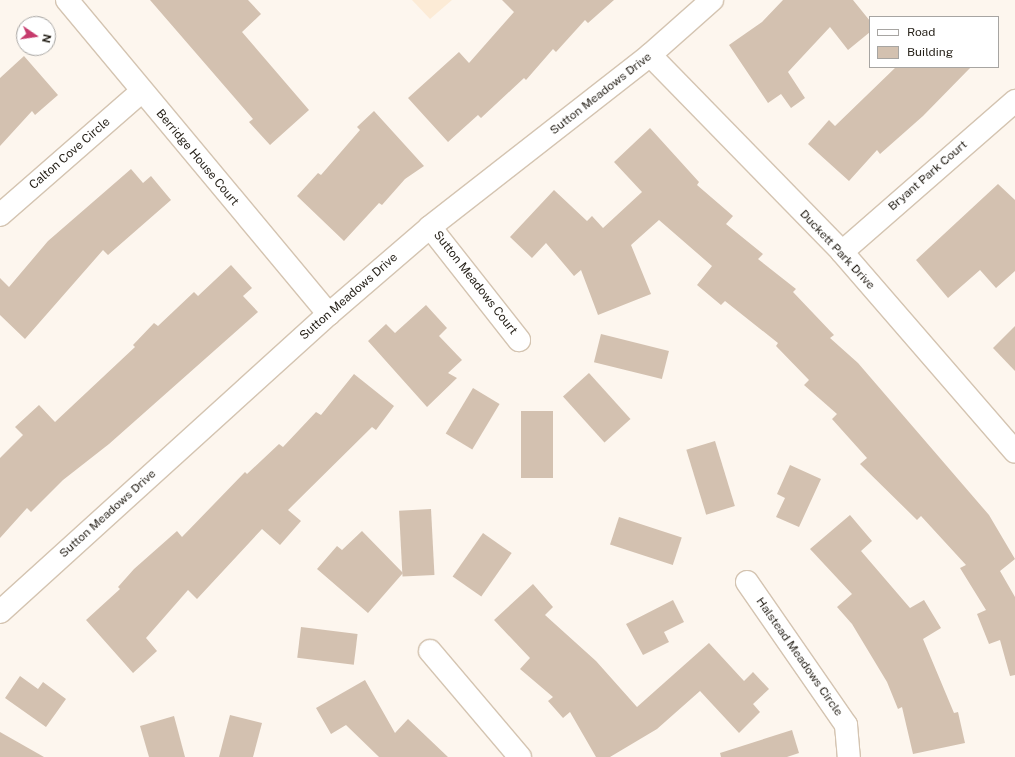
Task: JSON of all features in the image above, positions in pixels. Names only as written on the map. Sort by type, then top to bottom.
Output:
[{"type":"street","name":"Berridge House Court","points":[[68,0],[141,92],[329,314]]},
{"type":"street","name":"Sutton Meadows Drive","points":[[0,612],[329,314],[430,226],[650,56],[712,0]]},
{"type":"street","name":"Duckett Park Drive","points":[[650,56],[842,252],[1015,452]]},
{"type":"street","name":"Calton Cove Circle","points":[[0,215],[141,92]]},
{"type":"street","name":"Bryant Park Court","points":[[842,252],[1015,101]]},
{"type":"street","name":"Sutton Meadows Court","points":[[430,226],[520,340]]},
{"type":"street","name":"Halstead Meadows Circle","points":[[747,582],[846,725],[849,757]]},
{"type":"street","points":[[430,651],[520,757]]},
{"type":"shaded area","points":[[412,0],[452,0],[430,19]]},
{"type":"building","points":[[150,0],[248,0],[261,14],[242,32],[309,110],[270,145],[249,122],[253,119]]},
{"type":"building","points":[[502,0],[614,0],[588,23],[585,20],[556,52],[553,49],[526,80],[524,78],[481,118],[478,115],[448,142],[408,98],[459,52],[469,63],[514,12]]},
{"type":"building","points":[[783,0],[853,0],[869,20],[869,33],[848,50],[830,27],[788,72],[805,98],[791,108],[781,94],[768,103],[729,45],[762,22]]},
{"type":"building","points":[[24,56],[58,95],[35,115],[32,111],[0,146],[0,78]]},
{"type":"building","points":[[895,68],[970,68],[923,116],[880,154],[877,150],[849,181],[808,144],[829,120],[835,126]]},
{"type":"building","points":[[374,111],[424,166],[405,179],[382,205],[379,203],[344,241],[297,196],[318,173],[321,175],[360,130],[357,127]]},
{"type":"building","points":[[650,128],[699,182],[697,185],[733,216],[726,224],[763,254],[758,259],[796,289],[793,292],[834,335],[830,338],[858,363],[989,515],[1015,559],[1000,571],[1015,597],[1015,675],[1010,676],[1000,640],[989,644],[977,614],[986,610],[960,568],[966,565],[921,516],[917,520],[860,464],[867,458],[832,419],[837,414],[804,385],[809,380],[776,346],[778,343],[725,301],[721,305],[697,285],[712,266],[659,220],[631,245],[651,294],[598,315],[581,270],[574,276],[546,243],[532,258],[510,237],[554,190],[587,221],[592,216],[603,228],[642,192],[614,162]]},
{"type":"building","points":[[131,169],[143,183],[151,176],[171,200],[108,255],[103,250],[25,339],[0,315],[0,278],[9,287],[48,241]]},
{"type":"building","points":[[998,184],[1015,200],[1015,271],[996,288],[980,270],[948,298],[916,260]]},
{"type":"building","points":[[231,265],[252,288],[243,296],[258,312],[109,444],[63,480],[31,512],[27,508],[0,538],[0,458],[23,435],[15,427],[39,405],[55,422],[135,347],[133,345],[154,323],[158,326],[194,292],[198,296]]},
{"type":"building","points":[[426,305],[447,328],[439,336],[462,360],[448,373],[457,378],[427,407],[368,341],[386,324],[395,333]]},
{"type":"building","points":[[1015,326],[1015,371],[993,348]]},
{"type":"building","points":[[601,334],[669,351],[662,379],[594,362]]},
{"type":"building","points":[[589,373],[630,419],[604,442],[563,396]]},
{"type":"building","points":[[354,374],[394,406],[376,430],[372,427],[288,510],[301,521],[280,545],[262,529],[197,599],[188,590],[146,638],[157,651],[133,673],[86,620],[120,589],[118,587],[134,569],[177,531],[182,537],[245,472],[247,474],[279,444],[283,447],[316,412],[321,415]]},
{"type":"building","points":[[473,388],[500,404],[472,449],[446,433]]},
{"type":"building","points":[[521,411],[553,411],[553,478],[521,478]]},
{"type":"building","points":[[715,441],[735,506],[706,515],[686,450]]},
{"type":"building","points":[[790,465],[821,479],[799,527],[776,517],[785,498],[777,494]]},
{"type":"building","points":[[431,509],[434,575],[402,577],[399,511]]},
{"type":"building","points":[[850,515],[872,541],[861,551],[910,608],[924,600],[941,628],[923,639],[954,713],[958,712],[965,743],[913,754],[902,707],[898,709],[887,682],[852,624],[837,607],[852,594],[810,549]]},
{"type":"building","points":[[619,517],[682,537],[673,565],[610,545]]},
{"type":"building","points":[[362,531],[403,573],[368,613],[317,569],[337,546],[342,550]]},
{"type":"building","points":[[483,533],[512,553],[481,596],[453,576]]},
{"type":"building","points":[[533,584],[553,607],[545,615],[596,661],[637,707],[709,643],[744,681],[753,672],[769,689],[753,704],[760,712],[739,733],[700,691],[657,729],[610,757],[596,757],[570,712],[563,718],[548,701],[553,697],[520,669],[530,658],[494,620]]},
{"type":"building","points":[[673,600],[684,622],[664,632],[669,642],[643,655],[626,624]]},
{"type":"building","points":[[301,627],[358,634],[354,665],[297,658]]},
{"type":"building","points":[[20,676],[38,689],[43,682],[66,699],[46,727],[5,698]]},
{"type":"building","points":[[365,680],[395,733],[408,719],[448,757],[379,757],[346,725],[331,734],[316,708]]},
{"type":"building","points":[[230,715],[262,723],[253,757],[219,757]]},
{"type":"building","points":[[174,716],[185,757],[149,757],[140,726]]},
{"type":"building","points":[[792,730],[799,753],[787,757],[721,757],[720,753]]},
{"type":"building","points":[[0,732],[44,757],[0,757]]}]
